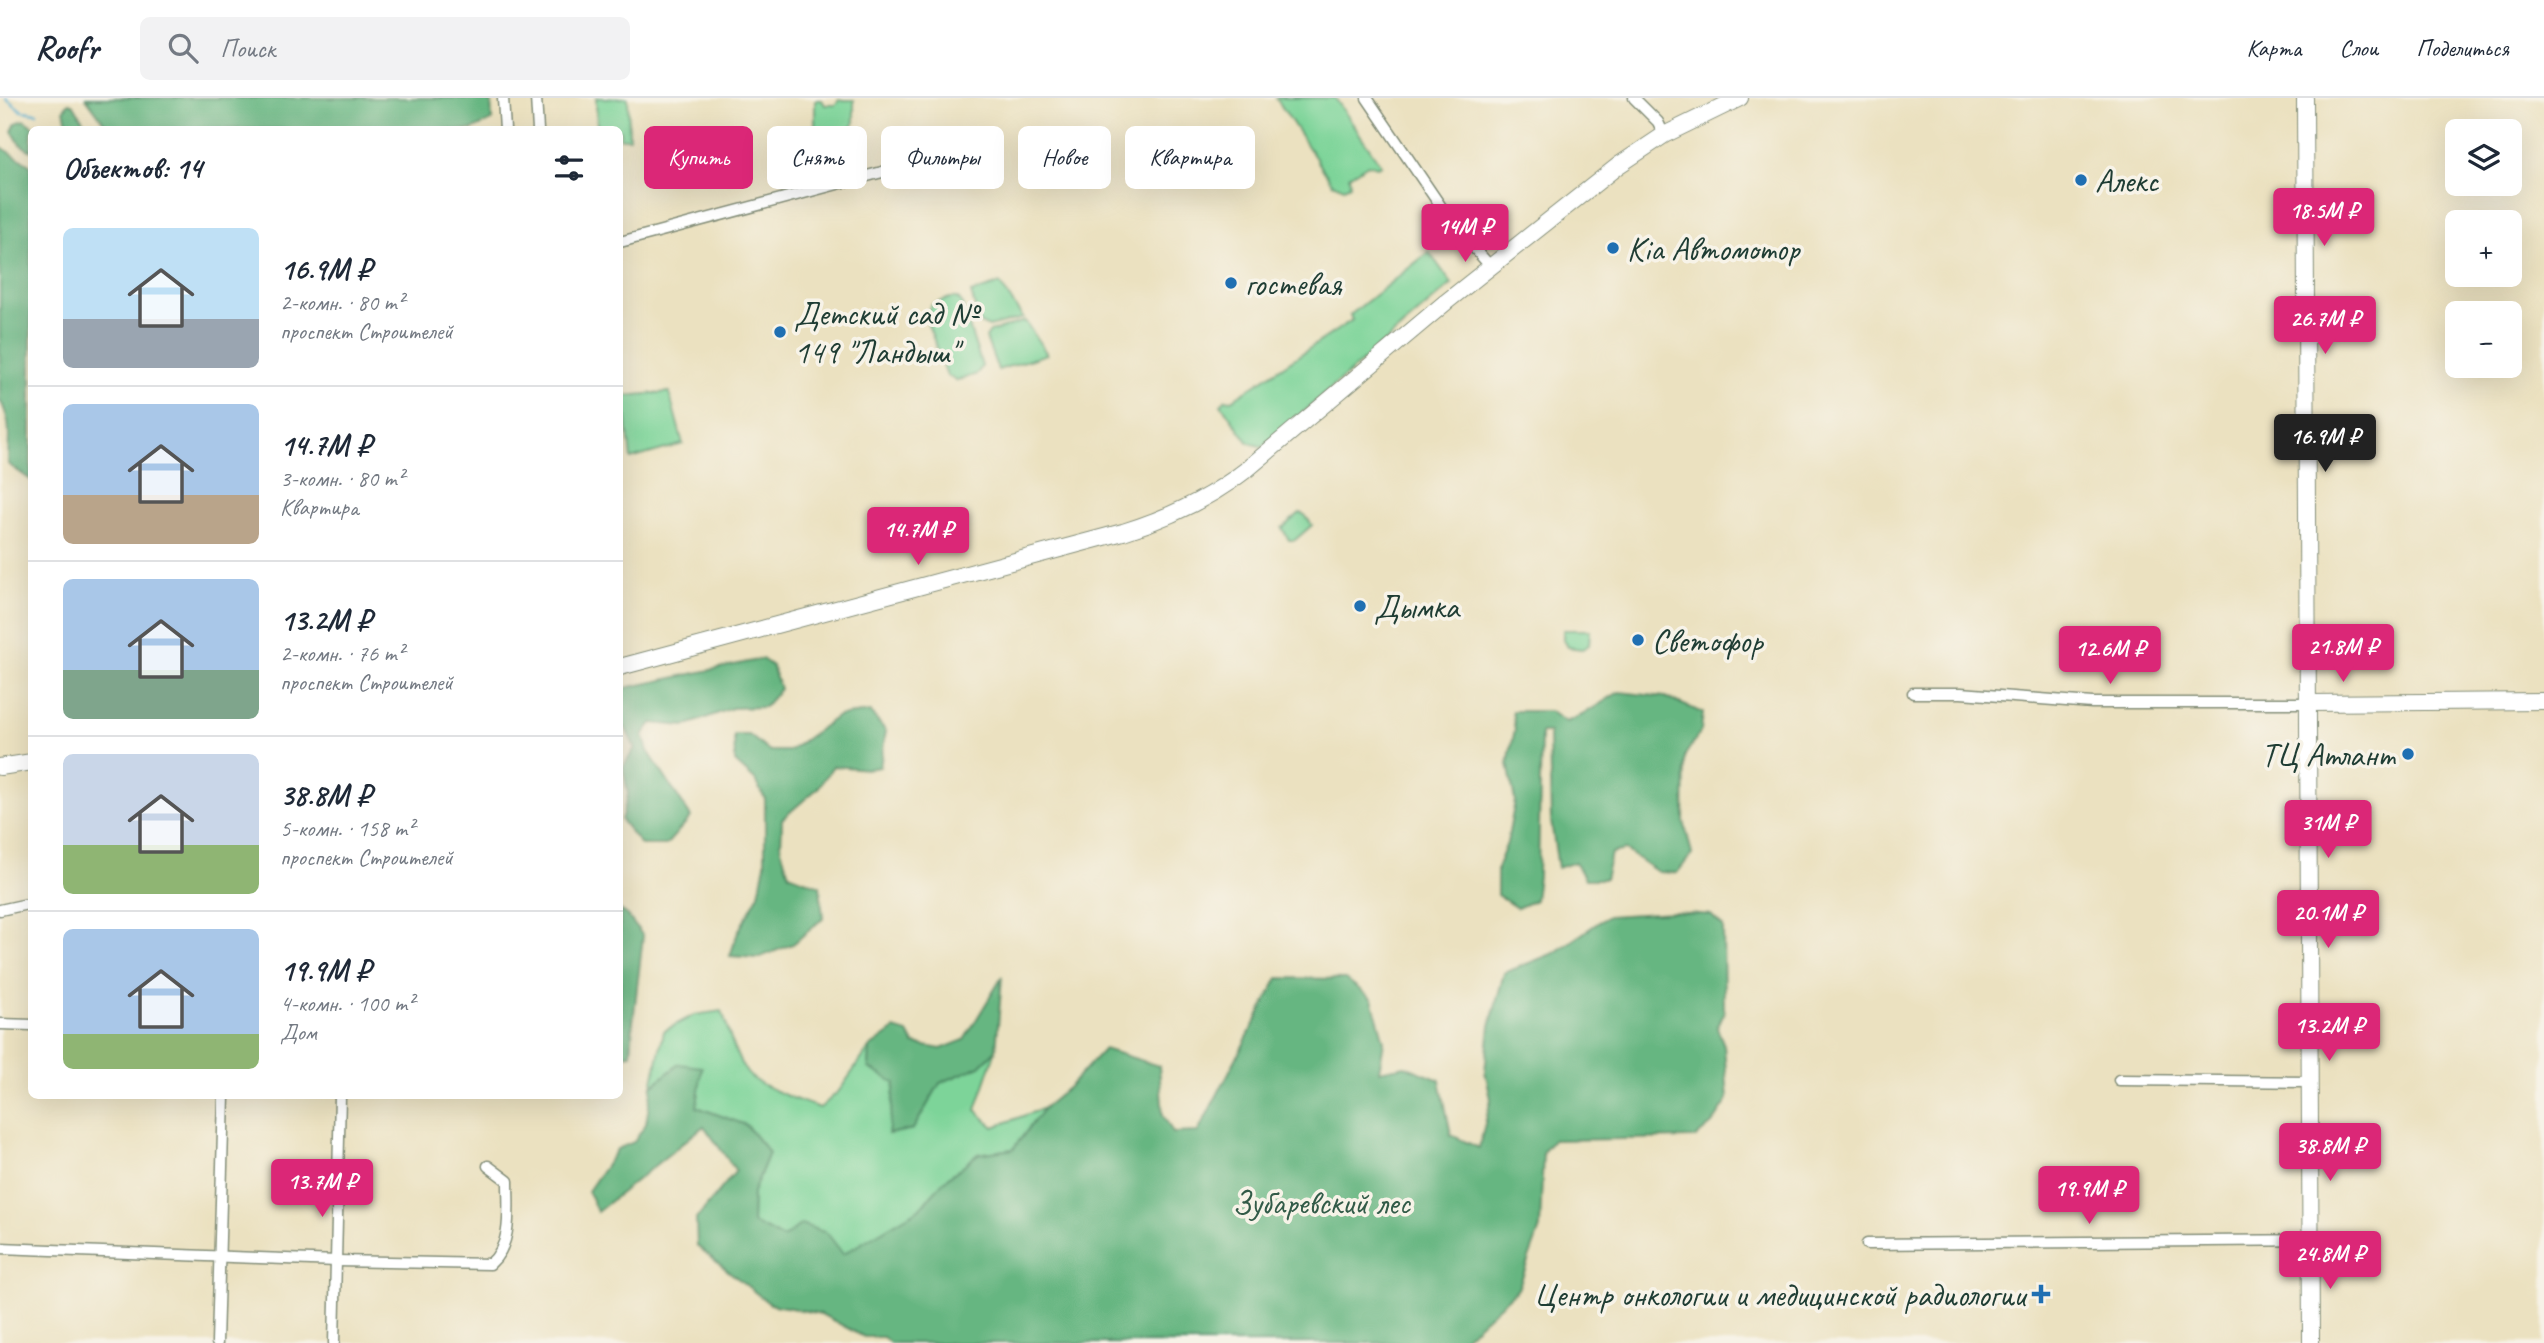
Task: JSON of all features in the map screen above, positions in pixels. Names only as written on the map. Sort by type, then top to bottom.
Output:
[{"type":"main road","points":[[623,666],[1123,531],[1186,509],[1227,485],[1619,165],[1664,135],[1740,98]]},
{"type":"main road","points":[[2305,98],[2311,1343]]},
{"type":"main road","points":[[2308,703],[2544,701]]},
{"type":"main road","points":[[0,767],[28,763]]},
{"type":"street","points":[[503,98],[505,126]]},
{"type":"street","points":[[536,98],[537,126]]},
{"type":"street","points":[[1367,98],[1452,223],[1491,267]]},
{"type":"street","points":[[1634,98],[1658,122],[1664,135]]},
{"type":"street","points":[[623,241],[881,172]]},
{"type":"street","points":[[1913,693],[1961,693],[2081,703],[2308,703]]},
{"type":"street","points":[[0,910],[28,904]]},
{"type":"street","points":[[0,1024],[28,1025]]},
{"type":"street","points":[[2119,1080],[2310,1082]]},
{"type":"street","points":[[217,1343],[224,1099]]},
{"type":"street","points":[[334,1343],[340,1099]]},
{"type":"street","points":[[0,1248],[490,1264],[500,1255],[508,1232],[508,1181],[488,1166]]},
{"type":"street","points":[[1867,1244],[2311,1240]]},
{"type":"green space","points":[[86,98],[491,98],[492,120],[480,126],[107,126]]},
{"type":"green space","points":[[596,98],[628,98],[629,138],[623,138],[623,126],[597,126]]},
{"type":"green space","points":[[1276,98],[1335,98],[1381,165],[1377,167],[1368,164],[1349,176],[1350,185],[1344,188],[1332,183]]},
{"type":"green space","points":[[815,100],[822,100],[825,105],[835,105],[839,100],[854,100],[854,124],[815,126]]},
{"type":"green space","points":[[69,103],[74,105],[86,126],[67,126],[64,109]]},
{"type":"green space","points":[[24,120],[32,126],[28,126],[28,149],[20,144],[12,131],[16,123]]},
{"type":"green space","points":[[0,146],[28,164],[28,478],[8,464],[8,424],[0,400]]},
{"type":"green space","points":[[1429,252],[1452,284],[1263,447],[1249,443],[1221,404],[1226,399],[1232,400],[1352,320],[1350,315]]},
{"type":"green space","points":[[1000,284],[1023,318],[989,327],[980,323],[971,293]]},
{"type":"green space","points":[[957,298],[961,302],[982,366],[977,374],[956,381],[947,375],[925,316],[931,305]]},
{"type":"green space","points":[[1025,321],[1047,354],[998,370],[986,338],[990,332]]},
{"type":"green space","points":[[669,392],[683,444],[631,459],[624,396]]},
{"type":"green space","points":[[1300,513],[1305,515],[1312,525],[1295,540],[1289,540],[1282,528]]},
{"type":"green space","points":[[1563,630],[1590,630],[1589,645],[1582,649],[1567,647],[1563,640]]},
{"type":"green space","points":[[762,659],[772,666],[780,689],[764,707],[732,708],[685,726],[652,723],[643,735],[648,751],[691,817],[666,845],[641,845],[623,822],[628,794],[623,767],[635,748],[623,727],[623,688]]},
{"type":"green space","points":[[1619,692],[1665,697],[1703,713],[1701,731],[1685,755],[1684,821],[1692,854],[1677,873],[1658,872],[1625,850],[1611,853],[1605,879],[1585,879],[1575,862],[1558,868],[1551,821],[1549,733],[1541,733],[1538,876],[1535,900],[1517,908],[1497,895],[1497,868],[1507,843],[1515,801],[1508,763],[1515,729],[1512,711],[1549,711],[1566,722]]},
{"type":"green space","points":[[870,712],[886,731],[880,767],[868,769],[833,766],[818,788],[782,819],[781,849],[789,874],[820,886],[823,918],[793,944],[758,958],[730,956],[738,932],[759,894],[765,864],[765,799],[755,780],[735,762],[734,735],[749,735],[769,751],[789,751],[838,716]]},
{"type":"green space","points":[[623,912],[643,936],[631,1054],[623,1055]]},
{"type":"green space","name":"Зубаревский лес","points":[[1674,912],[1711,915],[1723,927],[1724,1012],[1717,1028],[1724,1045],[1728,1100],[1712,1124],[1695,1138],[1553,1140],[1543,1152],[1540,1228],[1518,1289],[1458,1343],[890,1343],[883,1337],[864,1337],[821,1314],[770,1304],[697,1246],[696,1219],[736,1171],[704,1126],[597,1212],[588,1191],[617,1149],[634,1142],[646,1124],[652,1086],[679,1064],[702,1067],[697,1107],[746,1125],[769,1153],[753,1192],[752,1223],[783,1238],[801,1224],[827,1233],[843,1254],[919,1209],[945,1180],[978,1154],[1013,1149],[1044,1108],[1070,1086],[1104,1049],[1159,1066],[1163,1115],[1173,1133],[1198,1132],[1278,978],[1346,979],[1372,999],[1384,1041],[1379,1071],[1405,1066],[1440,1080],[1451,1135],[1479,1148],[1491,1099],[1485,1071],[1490,1026],[1504,973],[1554,953],[1608,916]]},
{"type":"green space","points":[[1002,977],[996,1050],[980,1066],[940,1083],[913,1129],[888,1134],[895,1083],[869,1068],[870,1047],[895,1029],[908,1033],[914,1044],[941,1049],[964,1040]]},
{"type":"green space","points":[[722,1011],[735,1051],[752,1078],[792,1098],[820,1108],[839,1091],[870,1047],[869,1068],[895,1083],[889,1134],[913,1129],[940,1083],[980,1066],[996,1050],[976,1110],[994,1127],[1044,1108],[1013,1149],[978,1154],[945,1180],[919,1209],[843,1255],[783,1238],[752,1223],[753,1192],[769,1153],[746,1125],[697,1107],[679,1064],[652,1086],[664,1031],[694,1015]]},
{"type":"waterway","points":[[6,98],[22,111],[37,113]]},
{"type":"place","name":"Алекс","points":[[2081,180]]},
{"type":"place","name":"Kia Автомотор","points":[[1613,248]]},
{"type":"place","name":"гостевая","points":[[1231,283]]},
{"type":"place","name":"Детский сад № 149 \"Ландыш\"","points":[[780,332]]},
{"type":"place","name":"Дымка","points":[[1360,606]]},
{"type":"place","name":"Светофор","points":[[1638,640]]},
{"type":"place","name":"ТЦ Атлант","points":[[2408,754]]},
{"type":"place","name":"Центр онкологии и медицинской радиологии","points":[[2041,1294]]}]
